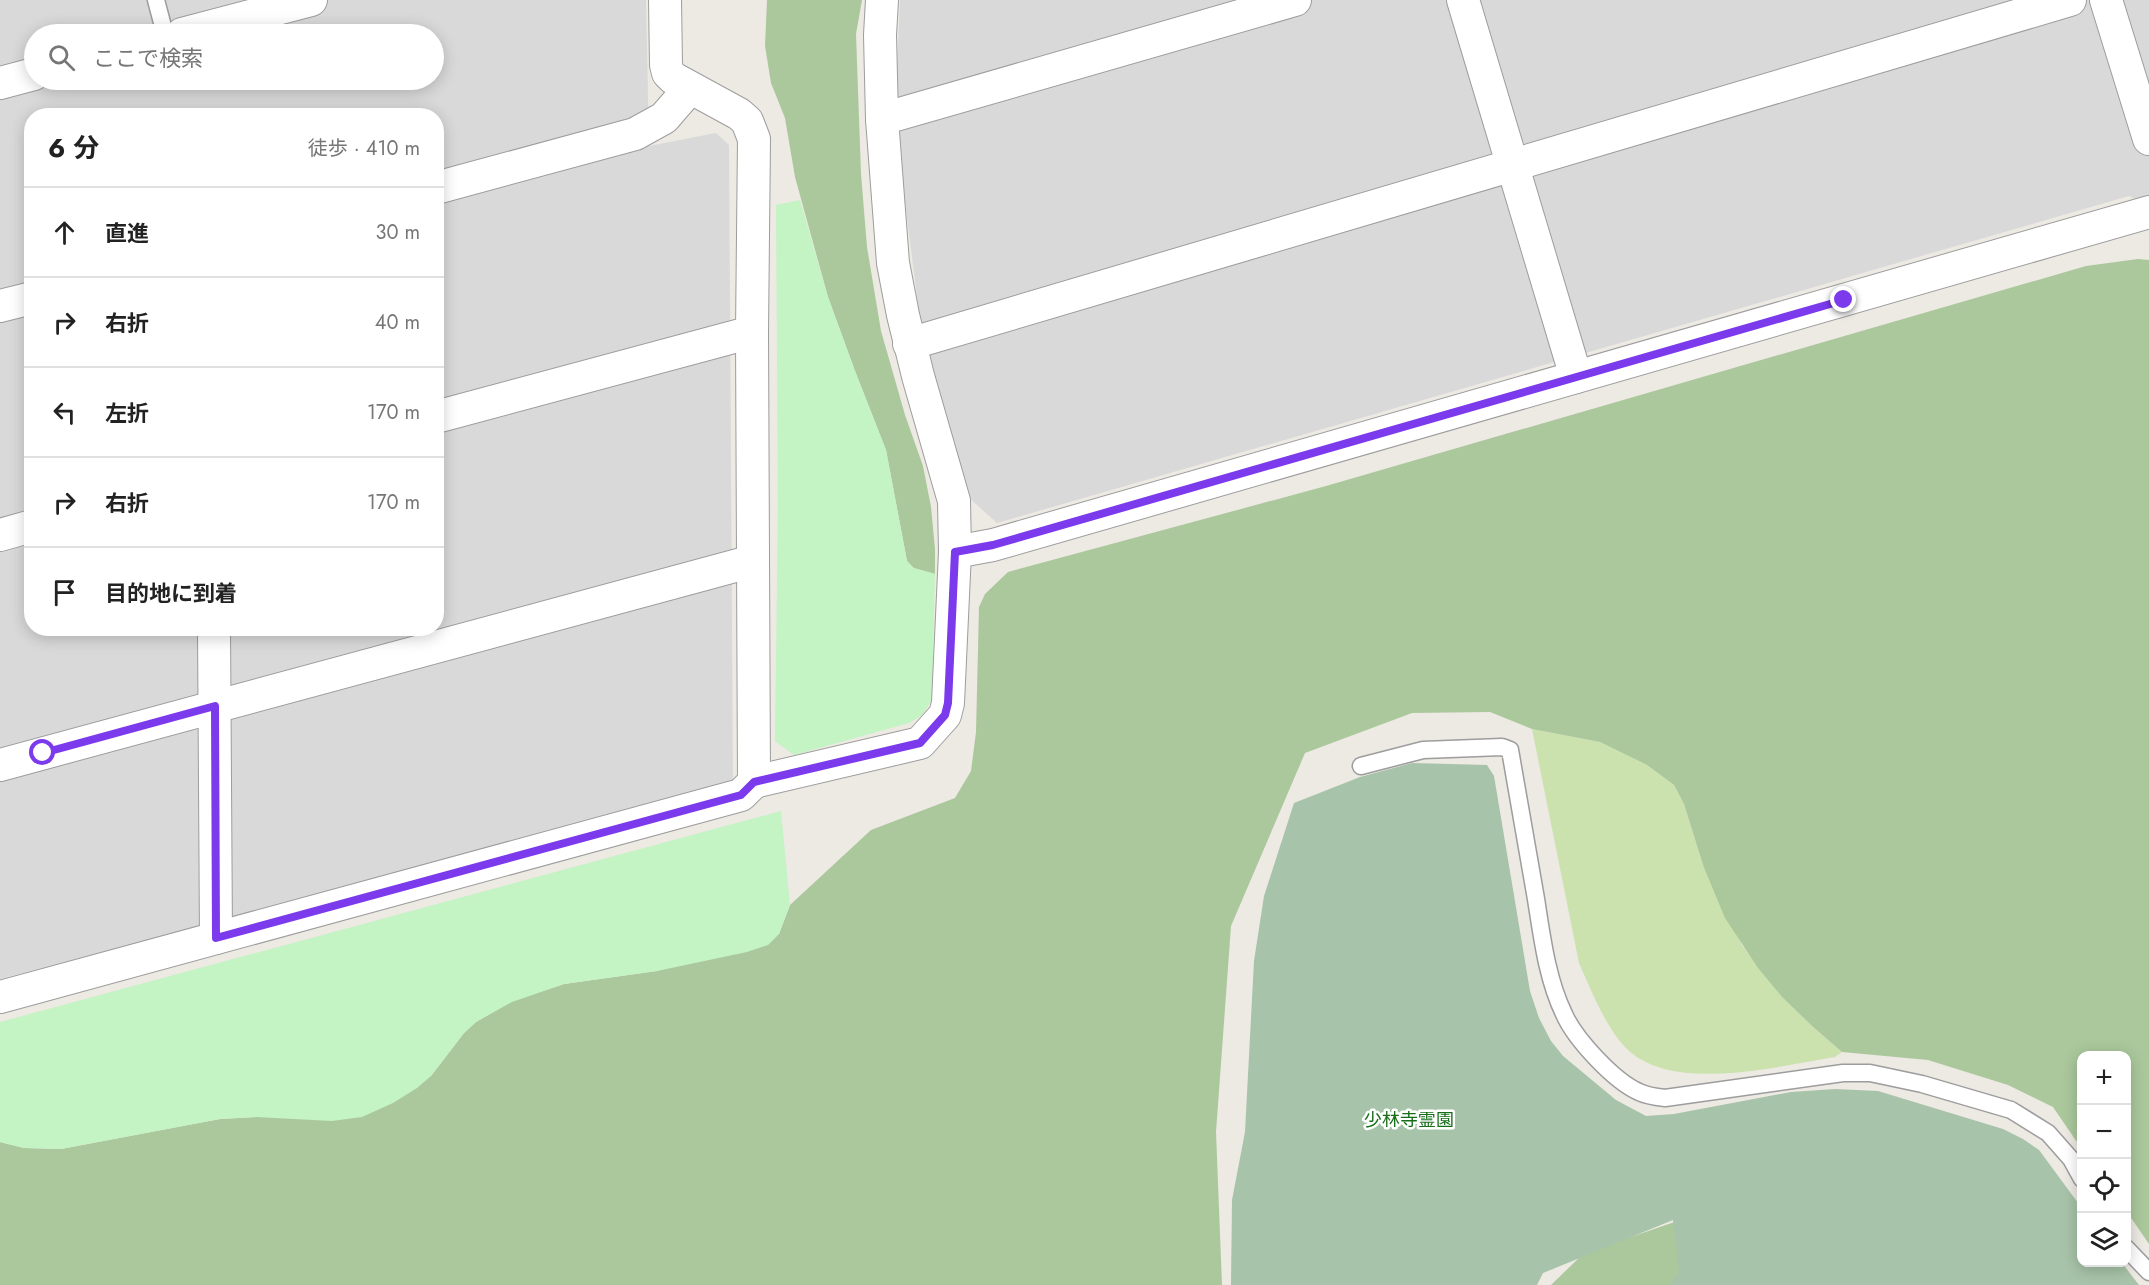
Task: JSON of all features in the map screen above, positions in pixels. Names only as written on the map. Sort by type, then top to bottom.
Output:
[{"type":"street","points":[[220,24],[311,0]]},
{"type":"street","points":[[665,0],[668,73],[673,78],[739,114],[747,121],[754,139],[752,332],[754,782]]},
{"type":"street","points":[[0,997],[741,795],[754,782],[920,743],[931,732],[945,715],[948,703],[955,552],[954,501],[909,344],[893,263],[882,119],[880,35],[882,0]]},
{"type":"street","points":[[882,119],[1295,0]]},
{"type":"street","points":[[1463,0],[1576,377]]},
{"type":"street","points":[[909,344],[2070,0]]},
{"type":"street","points":[[2106,0],[2149,139]]},
{"type":"street","points":[[0,83],[24,77]]},
{"type":"street","points":[[444,186],[635,134],[664,118],[690,87]]},
{"type":"street","points":[[955,552],[993,545],[2149,212]]},
{"type":"street","points":[[0,306],[24,300]]},
{"type":"street","points":[[444,415],[752,332]]},
{"type":"street","points":[[0,535],[24,528]]},
{"type":"street","points":[[0,765],[753,561]]},
{"type":"street","points":[[214,636],[216,938]]},
{"type":"lane","points":[[156,0],[162,24]]},
{"type":"lane","points":[[1361,766],[1423,750],[1503,747],[1510,750],[1546,955],[1564,1015],[1604,1066],[1618,1079],[1640,1093],[1665,1098],[1843,1073],[1878,1075],[1922,1084],[2011,1110],[2048,1133],[2077,1170]]},
{"type":"lane","points":[[2131,1252],[2149,1272]]},
{"type":"shaded area","points":[[0,0],[646,0],[649,146],[716,133],[729,145],[733,785],[0,979]]},
{"type":"shaded area","points":[[900,0],[2149,0],[2149,206],[2129,196],[997,523],[968,497],[920,320],[899,154],[897,68]]},
{"type":"green space","points":[[767,0],[862,0],[856,34],[861,174],[867,247],[881,331],[905,415],[923,466],[931,507],[935,574],[913,568],[907,561],[886,450],[828,297],[795,177],[785,118],[771,83],[765,46]]},
{"type":"green space","points":[[800,200],[828,297],[886,450],[907,561],[914,568],[935,574],[932,700],[922,715],[909,723],[794,755],[775,741],[778,505],[776,205]]},
{"type":"green space","points":[[2138,259],[2149,260],[2149,1244],[2131,1218],[2131,1051],[2077,1051],[2077,1142],[2053,1107],[2008,1085],[1928,1060],[1842,1052],[1782,997],[1758,968],[1725,918],[1703,865],[1684,804],[1674,785],[1647,765],[1600,742],[1532,729],[1490,712],[1412,713],[1305,753],[1231,926],[1216,1132],[1222,1285],[0,1285],[0,1142],[24,1148],[61,1149],[220,1119],[256,1117],[431,1076],[464,1033],[476,1022],[512,1001],[564,984],[657,971],[779,934],[790,905],[871,830],[955,798],[971,771],[976,732],[979,607],[985,594],[1008,572],[1326,486],[2086,266]]},
{"type":"green space","points":[[1532,729],[1600,742],[1647,765],[1674,785],[1684,804],[1703,865],[1742,945],[1782,997],[1842,1052],[1835,1057],[1757,1070],[1700,1074],[1673,1071],[1649,1064],[1621,1043],[1594,997],[1579,963]]},
{"type":"green space","name":"少林寺霊園","points":[[1412,763],[1487,765],[1494,776],[1530,991],[1539,1018],[1551,1041],[1563,1056],[1616,1100],[1646,1116],[1674,1114],[1791,1092],[1835,1089],[1878,1091],[2003,1129],[2039,1150],[2077,1202],[2077,1267],[2125,1267],[2139,1285],[1670,1285],[1679,1272],[1673,1220],[1543,1273],[1537,1285],[1231,1285],[1232,1200],[1245,1132],[1254,961],[1264,896],[1294,803],[1360,777]]},
{"type":"green space","points":[[781,811],[790,905],[779,934],[768,945],[747,952],[657,971],[564,984],[512,1002],[476,1022],[464,1033],[431,1076],[417,1088],[393,1103],[362,1117],[332,1121],[256,1117],[220,1119],[61,1149],[24,1148],[0,1142],[0,1022]]},
{"type":"green space","points":[[1730,1203],[1731,1285],[1551,1285],[1584,1253]]},
{"type":"route","points":[[43,753],[215,706],[216,938],[741,795],[754,782],[920,743],[945,715],[948,703],[955,552],[993,545],[1844,300]]}]
